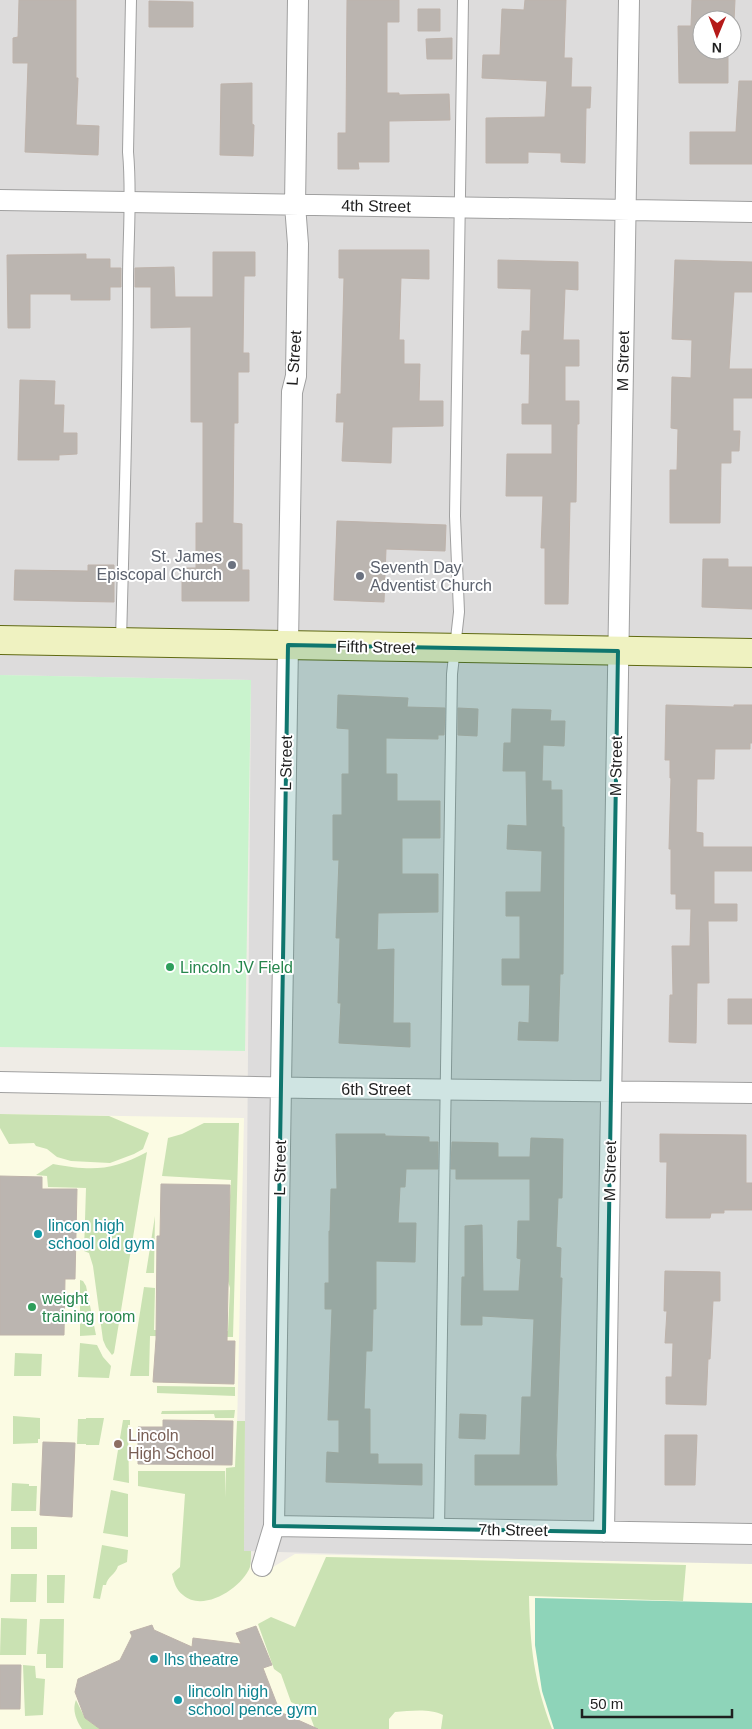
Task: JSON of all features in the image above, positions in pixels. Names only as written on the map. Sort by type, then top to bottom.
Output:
[{"type":"street","name":"L Street","points":[[262,1566],[274,1526],[292,392],[296,376],[298,272],[295,205],[298,0]]},
{"type":"street","name":"M Street","points":[[604,1532],[629,0]]},
{"type":"street","name":"4th Street","points":[[0,200],[752,212]]},
{"type":"street","name":"Fifth Street","points":[[0,640],[752,653]]},
{"type":"street","name":"6th Street","points":[[0,1082],[281,1088],[752,1093]]},
{"type":"street","name":"7th Street","points":[[274,1526],[752,1534]]},
{"type":"lane","points":[[121,642],[128,377],[130,178],[128,152],[131,0]]},
{"type":"lane","points":[[439,1529],[452,674],[459,612],[455,516],[463,0]]},
{"type":"highlighted area","points":[[288,645],[618,651],[604,1532],[274,1526]]},
{"type":"shaded area","points":[[0,0],[752,0],[752,1566],[244,1551],[251,680],[0,675]]},
{"type":"shaded area","name":"Lincoln High School","points":[[0,1114],[244,1118],[234,1563],[273,1567],[295,1554],[752,1564],[752,1729],[0,1729]]},
{"type":"green space","points":[[0,675],[251,680],[245,1051],[0,1047]]},
{"type":"green space","points":[[0,1114],[109,1116],[149,1133],[143,1149],[110,1163],[71,1161],[57,1157],[47,1149],[36,1146],[34,1143],[9,1144],[0,1128]]},
{"type":"green space","points":[[204,1123],[239,1123],[233,1337],[150,1336],[149,1376],[130,1376],[144,1287],[155,1288],[154,1330],[228,1331],[230,1288],[228,1281],[228,1229],[231,1180],[162,1176],[168,1138],[182,1134]]},
{"type":"green space","points":[[147,1152],[114,1353],[112,1355],[103,1340],[93,1266],[89,1253],[84,1251],[86,1188],[48,1187],[47,1176],[36,1175],[53,1164],[79,1168],[102,1168],[123,1163]]},
{"type":"green space","points":[[155,1216],[154,1273],[146,1273]]},
{"type":"green space","points":[[80,1280],[86,1286],[96,1335],[80,1336]]},
{"type":"green space","points":[[80,1343],[97,1345],[103,1357],[111,1366],[109,1378],[78,1377]]},
{"type":"green space","points":[[15,1353],[42,1354],[41,1376],[14,1376]]},
{"type":"green space","points":[[157,1386],[235,1387],[235,1396],[157,1393]]},
{"type":"green space","points":[[235,1410],[234,1418],[215,1418],[214,1414],[161,1414],[162,1411]]},
{"type":"green space","points":[[13,1416],[40,1418],[40,1439],[38,1439],[38,1443],[13,1444]]},
{"type":"green space","points":[[104,1418],[99,1445],[77,1444],[78,1419]]},
{"type":"green space","points":[[123,1420],[130,1420],[130,1425],[128,1425],[129,1483],[113,1480]]},
{"type":"green space","points":[[237,1421],[245,1421],[244,1551],[251,1551],[250,1567],[239,1583],[221,1596],[211,1600],[191,1600],[179,1591],[172,1574],[180,1567],[185,1494],[138,1486],[138,1471],[225,1471],[225,1498],[226,1468],[235,1467]]},
{"type":"green space","points":[[12,1483],[37,1486],[36,1511],[11,1511]]},
{"type":"green space","points":[[111,1490],[128,1494],[128,1537],[103,1533]]},
{"type":"green space","points":[[11,1527],[37,1527],[37,1549],[11,1549]]},
{"type":"green space","points":[[102,1545],[128,1550],[127,1562],[118,1566],[106,1585],[103,1585],[100,1599],[93,1598]]},
{"type":"green space","points":[[326,1557],[686,1565],[683,1601],[529,1596],[530,1631],[534,1664],[541,1695],[552,1729],[441,1729],[443,1715],[432,1711],[419,1710],[395,1712],[389,1719],[389,1729],[315,1729],[308,1710],[291,1702],[281,1674],[274,1669],[258,1624],[271,1617],[295,1627]]},
{"type":"green space","points":[[11,1574],[37,1574],[36,1602],[10,1602]]},
{"type":"green space","points":[[47,1575],[65,1575],[64,1603],[47,1603]]},
{"type":"green space","points":[[535,1598],[752,1603],[752,1729],[554,1729],[542,1691],[535,1645]]},
{"type":"green space","points":[[1,1618],[27,1619],[26,1655],[0,1655]]},
{"type":"green space","points":[[40,1619],[64,1619],[63,1668],[46,1668],[46,1654],[37,1654]]},
{"type":"green space","points":[[23,1665],[35,1666],[36,1678],[45,1679],[43,1715],[25,1716]]},
{"type":"green space","points":[[76,1700],[85,1718],[100,1729],[82,1729],[75,1715],[74,1707]]},
{"type":"building","points":[[19,0],[76,0],[76,78],[78,78],[76,125],[99,126],[98,155],[25,152],[28,63],[13,63],[13,38],[18,37]]},
{"type":"building","points":[[347,0],[399,0],[399,22],[387,22],[387,93],[399,93],[399,95],[449,94],[450,120],[389,121],[389,162],[358,162],[359,169],[338,169],[338,133],[346,133]]},
{"type":"building","points":[[525,0],[566,0],[564,58],[572,58],[571,87],[591,87],[590,108],[586,108],[585,163],[561,162],[561,153],[528,152],[528,163],[486,163],[486,118],[545,117],[547,81],[482,78],[483,55],[500,55],[502,9],[524,10]]},
{"type":"building","points":[[692,0],[735,0],[735,10],[692,10],[692,60],[728,60],[728,83],[679,83],[678,26],[691,26]]},
{"type":"building","points":[[149,1],[193,2],[193,27],[149,27]]},
{"type":"building","points":[[418,9],[440,9],[440,31],[418,31]]},
{"type":"building","points":[[452,38],[452,59],[427,59],[426,39]]},
{"type":"building","points":[[739,81],[752,81],[752,164],[690,164],[690,132],[736,132]]},
{"type":"building","points":[[252,83],[253,156],[220,155],[221,84]]},
{"type":"building","points":[[339,250],[429,250],[429,279],[401,278],[399,340],[404,340],[404,364],[420,364],[419,401],[443,401],[443,426],[392,427],[391,463],[342,461],[344,422],[336,422],[337,394],[341,394],[344,278],[339,278]]},
{"type":"building","points":[[213,252],[255,252],[255,276],[244,276],[243,353],[249,353],[249,372],[238,372],[238,423],[234,423],[233,523],[242,524],[242,570],[249,570],[249,601],[182,601],[182,568],[196,568],[196,523],[203,523],[203,422],[191,422],[191,327],[151,328],[151,287],[135,287],[135,268],[174,267],[175,297],[213,297]]},
{"type":"building","points":[[86,254],[86,259],[110,259],[110,268],[121,268],[121,287],[110,287],[110,300],[71,300],[71,294],[30,294],[30,328],[8,328],[7,255]]},
{"type":"building","points":[[498,260],[578,262],[578,290],[565,289],[563,340],[579,340],[579,366],[565,366],[565,401],[579,401],[576,502],[570,502],[568,604],[545,604],[545,548],[541,548],[543,496],[506,496],[507,454],[552,454],[552,424],[522,424],[522,404],[529,404],[530,354],[521,354],[522,331],[530,331],[531,289],[498,288]]},
{"type":"building","points":[[675,260],[752,262],[752,292],[734,292],[729,369],[752,369],[752,398],[733,398],[733,431],[740,431],[739,451],[731,451],[731,463],[721,463],[720,523],[670,523],[670,470],[677,470],[678,429],[671,428],[672,377],[691,378],[692,340],[672,339]]},
{"type":"building","points":[[20,380],[55,381],[54,405],[64,405],[63,433],[77,433],[77,454],[59,455],[59,460],[18,460]]},
{"type":"building","name":"Seventh Day Adventist Church","points":[[337,521],[446,525],[445,551],[386,549],[384,602],[334,600]]},
{"type":"building","points":[[703,559],[728,559],[728,567],[752,567],[752,609],[702,607]]},
{"type":"building","points":[[88,565],[114,565],[114,602],[14,600],[15,570],[88,571]]},
{"type":"building","points":[[338,695],[408,698],[407,707],[445,708],[444,735],[438,735],[438,739],[386,738],[386,774],[397,774],[397,801],[440,801],[440,838],[402,838],[402,874],[438,874],[438,912],[378,913],[377,950],[394,949],[393,1023],[410,1023],[410,1047],[339,1043],[341,1003],[338,1003],[340,938],[336,938],[339,860],[333,860],[333,815],[342,815],[342,774],[349,774],[349,729],[337,728]]},
{"type":"building","points":[[666,705],[734,707],[734,705],[752,705],[752,743],[750,743],[750,749],[715,749],[714,779],[697,779],[696,832],[703,833],[703,847],[752,847],[752,871],[714,871],[714,904],[737,904],[737,921],[708,921],[709,983],[697,983],[696,1043],[669,1042],[670,995],[673,995],[672,946],[690,946],[691,909],[676,909],[676,894],[671,894],[671,849],[669,849],[671,778],[670,760],[665,760]]},
{"type":"building","points":[[458,708],[478,709],[477,736],[458,735]]},
{"type":"building","points":[[512,709],[551,710],[550,721],[565,721],[564,746],[543,745],[542,781],[551,781],[551,790],[562,790],[562,827],[564,827],[563,974],[560,974],[558,1041],[518,1040],[519,1022],[529,1023],[530,985],[502,985],[502,959],[520,959],[520,916],[506,916],[506,892],[541,892],[542,851],[507,849],[508,825],[527,826],[526,771],[503,771],[504,743],[511,743]]},
{"type":"building","points":[[728,999],[752,999],[752,1024],[728,1024]]},
{"type":"building","points":[[336,1134],[385,1134],[385,1136],[429,1137],[429,1142],[438,1142],[438,1169],[406,1169],[405,1187],[400,1187],[398,1223],[416,1223],[415,1262],[376,1261],[376,1309],[373,1309],[372,1351],[366,1351],[364,1409],[370,1409],[370,1454],[378,1454],[378,1464],[422,1464],[422,1485],[326,1482],[327,1452],[339,1453],[339,1420],[328,1420],[332,1309],[325,1309],[325,1283],[329,1283],[331,1189],[337,1189]]},
{"type":"building","points":[[660,1134],[746,1135],[746,1183],[752,1183],[752,1210],[724,1210],[724,1213],[711,1213],[710,1218],[666,1218],[667,1162],[660,1162]]},
{"type":"building","points":[[531,1138],[563,1139],[562,1198],[558,1198],[556,1247],[561,1248],[560,1278],[562,1278],[556,1455],[557,1485],[475,1485],[475,1455],[520,1455],[522,1397],[531,1397],[534,1319],[482,1316],[482,1325],[461,1325],[462,1277],[465,1277],[465,1226],[482,1225],[483,1291],[519,1291],[521,1259],[517,1258],[518,1221],[530,1221],[530,1179],[456,1179],[456,1169],[451,1169],[452,1142],[498,1143],[498,1157],[530,1157]]},
{"type":"building","name":"lincon high school old gym","points":[[0,1176],[42,1177],[42,1189],[77,1189],[75,1279],[65,1279],[64,1335],[0,1335]]},
{"type":"building","points":[[161,1184],[230,1185],[227,1341],[235,1341],[234,1384],[153,1382],[156,1339],[157,1236],[160,1236]]},
{"type":"building","points":[[665,1271],[720,1272],[720,1301],[713,1301],[706,1405],[666,1404],[666,1377],[672,1377],[673,1343],[665,1343],[667,1311],[664,1311]]},
{"type":"building","points":[[460,1414],[486,1415],[485,1439],[459,1438]]},
{"type":"building","points":[[163,1420],[233,1421],[232,1465],[138,1464],[138,1427],[163,1427]]},
{"type":"building","points":[[665,1435],[697,1435],[695,1485],[665,1485]]},
{"type":"building","points":[[43,1442],[75,1443],[72,1517],[40,1515]]},
{"type":"building","points":[[152,1625],[154,1630],[192,1647],[193,1638],[241,1644],[236,1633],[256,1626],[272,1665],[263,1668],[280,1712],[318,1729],[100,1729],[85,1718],[75,1692],[78,1679],[120,1660],[132,1636],[130,1632]]},
{"type":"building","points":[[0,1665],[21,1665],[20,1709],[0,1709]]},
{"type":"place","name":"St. James Episcopal Church","points":[[232,565]]},
{"type":"place","name":"Seventh Day Adventist Church","points":[[360,576]]},
{"type":"place","name":"Lincoln JV Field","points":[[170,967]]},
{"type":"place","name":"lincon high school old gym","points":[[38,1234]]},
{"type":"place","name":"weight training room","points":[[32,1307]]},
{"type":"place","name":"Lincoln High School","points":[[118,1444]]},
{"type":"place","name":"lhs theatre","points":[[154,1659]]},
{"type":"place","name":"lincoln high school pence gym","points":[[178,1700]]}]
